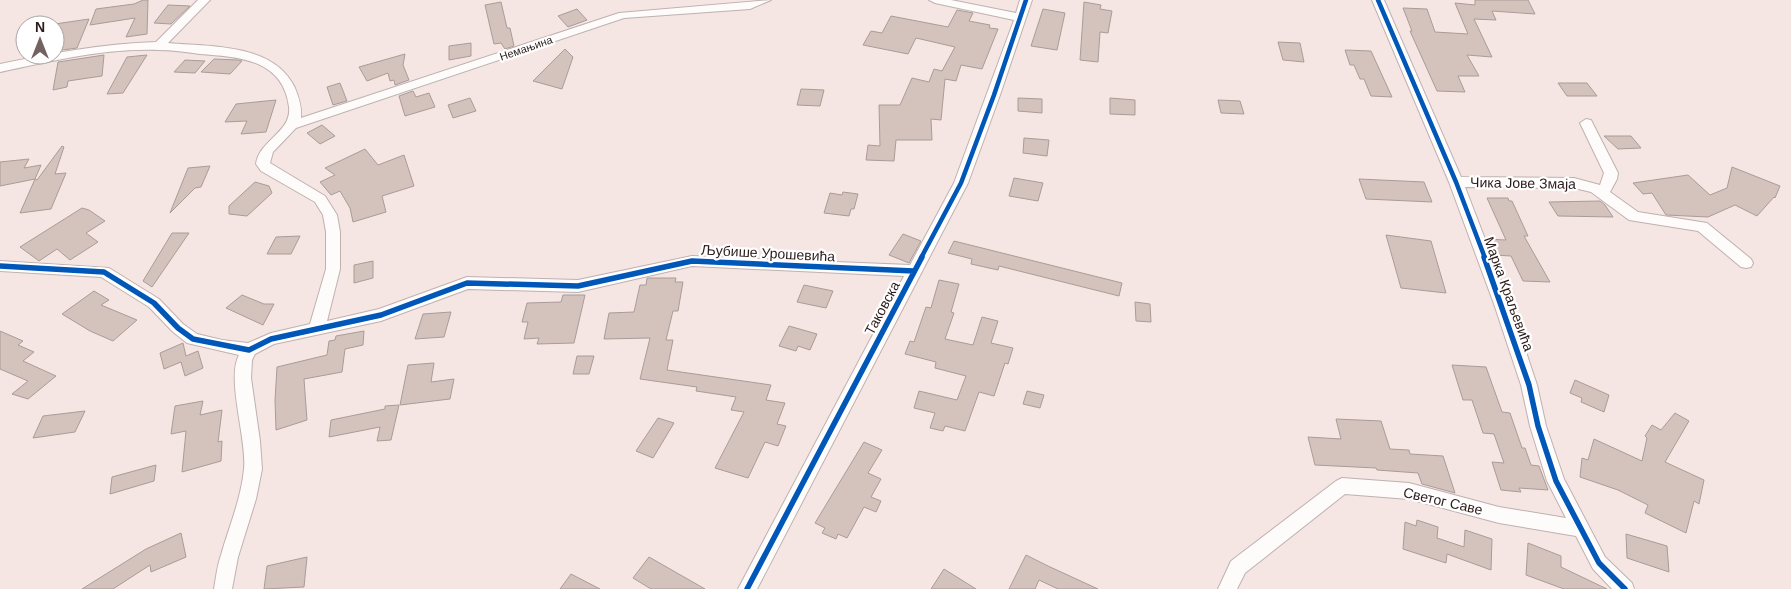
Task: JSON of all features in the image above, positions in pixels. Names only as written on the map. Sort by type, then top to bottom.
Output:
[{"type":"street","points":[[159,46],[204,0]]},
{"type":"street","name":"Немањина","points":[[293,125],[623,15],[750,6],[765,0]]},
{"type":"street","points":[[935,0],[1021,18]]},
{"type":"street","name":"Таковска","points":[[747,589],[961,183],[1026,0]]},
{"type":"street","name":"Марка Краљевића","points":[[1378,0],[1456,182],[1502,304],[1529,385],[1538,426],[1556,481],[1599,563],[1625,589]]},
{"type":"street","points":[[0,68],[95,52],[159,46],[239,55],[268,64],[282,76],[296,113],[293,125],[266,151],[262,160],[266,168],[320,199],[327,207],[330,215],[333,232],[333,269],[317,328]]},
{"type":"street","points":[[1586,123],[1611,173],[1609,183],[1602,192]]},
{"type":"street","name":"Чика Јове Змаја","points":[[1456,182],[1574,183],[1590,186],[1602,192],[1634,216],[1702,227],[1746,262]]},
{"type":"street","name":"Љубише Урошевића","points":[[249,350],[271,339],[382,315],[467,283],[578,286],[692,261],[914,271]]},
{"type":"street","points":[[0,266],[104,272],[154,303],[178,328],[193,338],[222,346],[249,350],[244,360],[243,378],[252,441],[253,468],[247,500],[229,557],[223,589]]},
{"type":"street","name":"Светог Саве","points":[[1227,589],[1238,567],[1342,486],[1409,492],[1499,515],[1580,529]]},
{"type":"building","points":[[148,0],[147,34],[126,37],[135,18],[90,25],[96,9],[134,4]]},
{"type":"building","points":[[1475,0],[1528,0],[1535,14],[1492,11],[1496,20],[1474,19],[1492,57],[1467,55],[1479,76],[1458,76],[1465,92],[1437,91],[1410,31],[1412,31],[1403,8],[1427,9],[1435,32],[1468,34],[1455,3],[1475,5]]},
{"type":"building","points":[[501,2],[507,28],[510,28],[514,46],[505,49],[501,43],[494,44],[485,5]]},
{"type":"building","points":[[1084,2],[1101,5],[1100,9],[1112,11],[1108,33],[1100,32],[1098,62],[1080,60]]},
{"type":"building","points":[[168,5],[190,6],[171,24],[154,23]]},
{"type":"building","points":[[577,9],[587,20],[568,27],[558,16]]},
{"type":"building","points":[[1043,9],[1065,13],[1057,50],[1031,46]]},
{"type":"building","points":[[957,10],[973,13],[969,21],[990,25],[989,28],[998,29],[982,69],[961,65],[956,81],[945,79],[941,120],[931,119],[932,140],[896,140],[894,161],[866,160],[868,145],[880,146],[879,105],[900,105],[912,78],[929,82],[934,69],[942,71],[955,47],[916,38],[908,54],[863,45],[871,31],[882,33],[891,16],[948,27]]},
{"type":"building","points":[[89,19],[77,48],[65,50],[65,23]]},
{"type":"building","points":[[1278,42],[1300,43],[1304,62],[1283,60]]},
{"type":"building","points":[[471,43],[471,56],[449,60],[449,46]]},
{"type":"building","points":[[565,49],[573,57],[562,89],[533,81]]},
{"type":"building","points":[[1345,50],[1371,51],[1392,97],[1371,96],[1364,79],[1360,79],[1354,65],[1350,65]]},
{"type":"building","points":[[405,54],[403,65],[409,80],[395,85],[394,80],[390,81],[388,73],[367,81],[359,67]]},
{"type":"building","points":[[104,55],[102,76],[68,81],[67,87],[53,90],[57,65],[65,65],[65,61]]},
{"type":"building","points":[[147,55],[123,93],[107,94],[127,57]]},
{"type":"building","points":[[214,59],[242,61],[230,74],[201,72]]},
{"type":"building","points":[[185,60],[205,61],[195,73],[174,72]]},
{"type":"building","points":[[340,83],[347,101],[333,105],[327,87]]},
{"type":"building","points":[[1558,83],[1587,83],[1597,96],[1567,96]]},
{"type":"building","points":[[801,89],[824,90],[820,106],[797,105]]},
{"type":"building","points":[[413,91],[416,97],[429,93],[435,107],[405,116],[399,96]]},
{"type":"building","points":[[470,98],[476,111],[453,118],[448,105]]},
{"type":"building","points":[[1018,98],[1042,99],[1042,113],[1018,111]]},
{"type":"building","points":[[1110,98],[1135,100],[1135,115],[1110,114]]},
{"type":"building","points":[[276,100],[266,132],[241,134],[247,121],[225,122],[236,104]]},
{"type":"building","points":[[1218,100],[1240,101],[1244,114],[1221,113]]},
{"type":"building","points":[[322,125],[335,136],[320,144],[307,133]]},
{"type":"building","points":[[1604,136],[1631,136],[1641,148],[1618,149]]},
{"type":"building","points":[[1024,138],[1049,140],[1047,156],[1023,153]]},
{"type":"building","points":[[62,146],[64,147],[55,174],[66,173],[51,209],[20,213],[35,179],[37,180]]},
{"type":"building","points":[[365,149],[378,165],[404,155],[414,186],[382,196],[386,212],[353,222],[350,208],[340,191],[331,195],[320,182],[335,175],[325,168]]},
{"type":"building","points":[[29,159],[24,168],[41,165],[35,179],[0,186],[0,162]]},
{"type":"building","points":[[210,166],[201,187],[195,188],[170,213],[188,168]]},
{"type":"building","points":[[1732,167],[1780,186],[1775,198],[1757,216],[1735,205],[1708,217],[1666,215],[1652,193],[1643,194],[1633,183],[1688,175],[1710,195],[1727,188]]},
{"type":"building","points":[[1014,178],[1043,183],[1038,201],[1009,196]]},
{"type":"building","points":[[1359,179],[1424,182],[1432,202],[1366,199]]},
{"type":"building","points":[[255,182],[269,186],[272,193],[247,216],[229,214],[229,206]]},
{"type":"building","points":[[843,192],[858,194],[854,209],[851,209],[849,216],[824,213],[830,193],[842,195]]},
{"type":"building","points":[[1487,198],[1508,198],[1509,201],[1512,201],[1528,236],[1524,236],[1550,282],[1523,281],[1511,256],[1494,255],[1487,239],[1506,240]]},
{"type":"building","points":[[1600,201],[1613,217],[1558,216],[1549,202]]},
{"type":"building","points":[[82,208],[89,210],[105,221],[86,233],[98,242],[70,260],[57,249],[39,261],[20,247]]},
{"type":"building","points":[[172,233],[189,233],[152,287],[143,281]]},
{"type":"building","points":[[903,234],[921,241],[909,263],[889,255]]},
{"type":"building","points":[[1386,235],[1431,241],[1446,293],[1401,288]]},
{"type":"building","points":[[300,236],[291,254],[267,254],[276,237]]},
{"type":"building","points":[[954,241],[1122,283],[1119,296],[999,266],[998,270],[971,264],[972,259],[948,253]]},
{"type":"building","points":[[373,261],[373,278],[354,283],[354,265]]},
{"type":"building","points":[[647,278],[676,278],[675,282],[683,282],[678,311],[673,311],[666,340],[673,340],[667,370],[771,385],[766,400],[785,403],[777,424],[786,426],[778,446],[765,442],[748,478],[715,468],[744,412],[731,410],[736,397],[696,391],[697,387],[640,379],[650,338],[604,339],[609,313],[634,312],[640,285],[646,285]]},
{"type":"building","points":[[939,280],[959,284],[951,312],[954,313],[945,339],[973,345],[982,317],[998,321],[991,343],[1013,348],[1008,364],[1005,363],[994,396],[979,392],[965,431],[945,426],[943,431],[930,428],[935,413],[914,408],[919,391],[957,400],[966,376],[935,368],[936,362],[905,354],[910,341],[914,342],[926,307],[931,308]]},
{"type":"building","points":[[804,285],[833,291],[826,308],[797,302]]},
{"type":"building","points":[[94,291],[109,300],[101,305],[137,320],[113,341],[90,331],[62,314]]},
{"type":"building","points":[[242,295],[264,304],[274,304],[263,325],[226,308]]},
{"type":"building","points":[[563,295],[585,295],[574,343],[537,344],[539,338],[524,339],[528,322],[522,322],[527,303],[561,302]]},
{"type":"building","points":[[1135,302],[1150,304],[1151,322],[1136,321]]},
{"type":"building","points":[[451,312],[444,337],[415,339],[423,314]]},
{"type":"building","points":[[789,326],[817,334],[810,350],[798,346],[796,351],[779,346]]},
{"type":"building","points":[[0,331],[23,341],[18,345],[34,352],[23,361],[56,376],[28,399],[12,394],[28,381],[0,369]]},
{"type":"building","points":[[364,331],[363,345],[345,349],[342,372],[304,379],[307,420],[276,430],[277,367],[327,355],[329,341],[335,340],[336,336]]},
{"type":"building","points":[[183,343],[186,356],[198,351],[203,368],[185,376],[181,362],[164,369],[160,353]]},
{"type":"building","points":[[577,356],[594,356],[589,374],[573,374]]},
{"type":"building","points":[[434,363],[431,382],[454,379],[450,399],[400,405],[408,365]]},
{"type":"building","points":[[1452,365],[1486,367],[1502,412],[1510,413],[1522,448],[1525,448],[1531,465],[1539,466],[1548,490],[1519,488],[1521,492],[1501,490],[1492,462],[1504,463],[1494,434],[1483,433],[1472,400],[1463,400]]},
{"type":"building","points":[[1575,380],[1609,395],[1604,412],[1581,402],[1582,398],[1570,393]]},
{"type":"building","points":[[1027,391],[1044,395],[1040,408],[1023,404]]},
{"type":"building","points":[[203,401],[200,415],[222,410],[218,442],[222,441],[221,461],[182,472],[186,431],[171,434],[175,406]]},
{"type":"building","points":[[399,405],[391,440],[377,441],[380,427],[329,437],[331,420],[385,409],[385,406]]},
{"type":"building","points":[[85,411],[75,432],[33,438],[43,416]]},
{"type":"building","points":[[1675,413],[1689,421],[1665,462],[1704,480],[1699,504],[1694,501],[1686,533],[1645,513],[1648,505],[1618,490],[1580,477],[1582,458],[1588,460],[1594,439],[1642,461],[1647,438],[1645,436],[1652,425],[1661,430]]},
{"type":"building","points":[[658,418],[674,423],[653,458],[636,451]]},
{"type":"building","points":[[1336,419],[1381,421],[1390,449],[1409,450],[1410,454],[1443,456],[1455,493],[1422,484],[1418,473],[1377,470],[1376,468],[1315,465],[1308,437],[1341,439]]},
{"type":"building","points":[[864,442],[882,450],[868,473],[881,479],[871,497],[881,501],[876,512],[864,507],[847,538],[838,534],[836,539],[822,533],[825,528],[815,523]]},
{"type":"building","points":[[156,465],[154,481],[110,494],[112,477]]},
{"type":"building","points":[[1417,520],[1438,527],[1437,538],[1464,547],[1465,530],[1492,539],[1491,570],[1447,554],[1446,563],[1403,549],[1405,522],[1416,526]]},
{"type":"building","points":[[181,533],[186,557],[151,572],[150,565],[113,589],[82,589],[146,549]]},
{"type":"building","points":[[1626,534],[1667,546],[1669,572],[1627,558]]},
{"type":"building","points":[[1528,543],[1561,556],[1561,567],[1607,589],[1564,589],[1526,575]]},
{"type":"building","points":[[1026,555],[1098,589],[1058,589],[1039,580],[1035,589],[1009,589]]},
{"type":"building","points":[[307,557],[304,587],[264,589],[267,566]]},
{"type":"building","points":[[649,557],[705,589],[651,589],[633,578]]},
{"type":"building","points":[[944,569],[976,589],[931,589]]},
{"type":"building","points":[[571,574],[600,589],[560,589]]},
{"type":"cycle path","points":[[747,589],[961,183],[994,95],[1026,0]]},
{"type":"cycle path","points":[[1378,0],[1456,182],[1502,304],[1529,385],[1538,426],[1556,481],[1599,563],[1625,589]]},
{"type":"cycle path","points":[[0,266],[104,272],[154,303],[178,328],[193,339],[249,350],[271,339],[381,315],[467,283],[578,286],[692,261],[914,271]]}]
